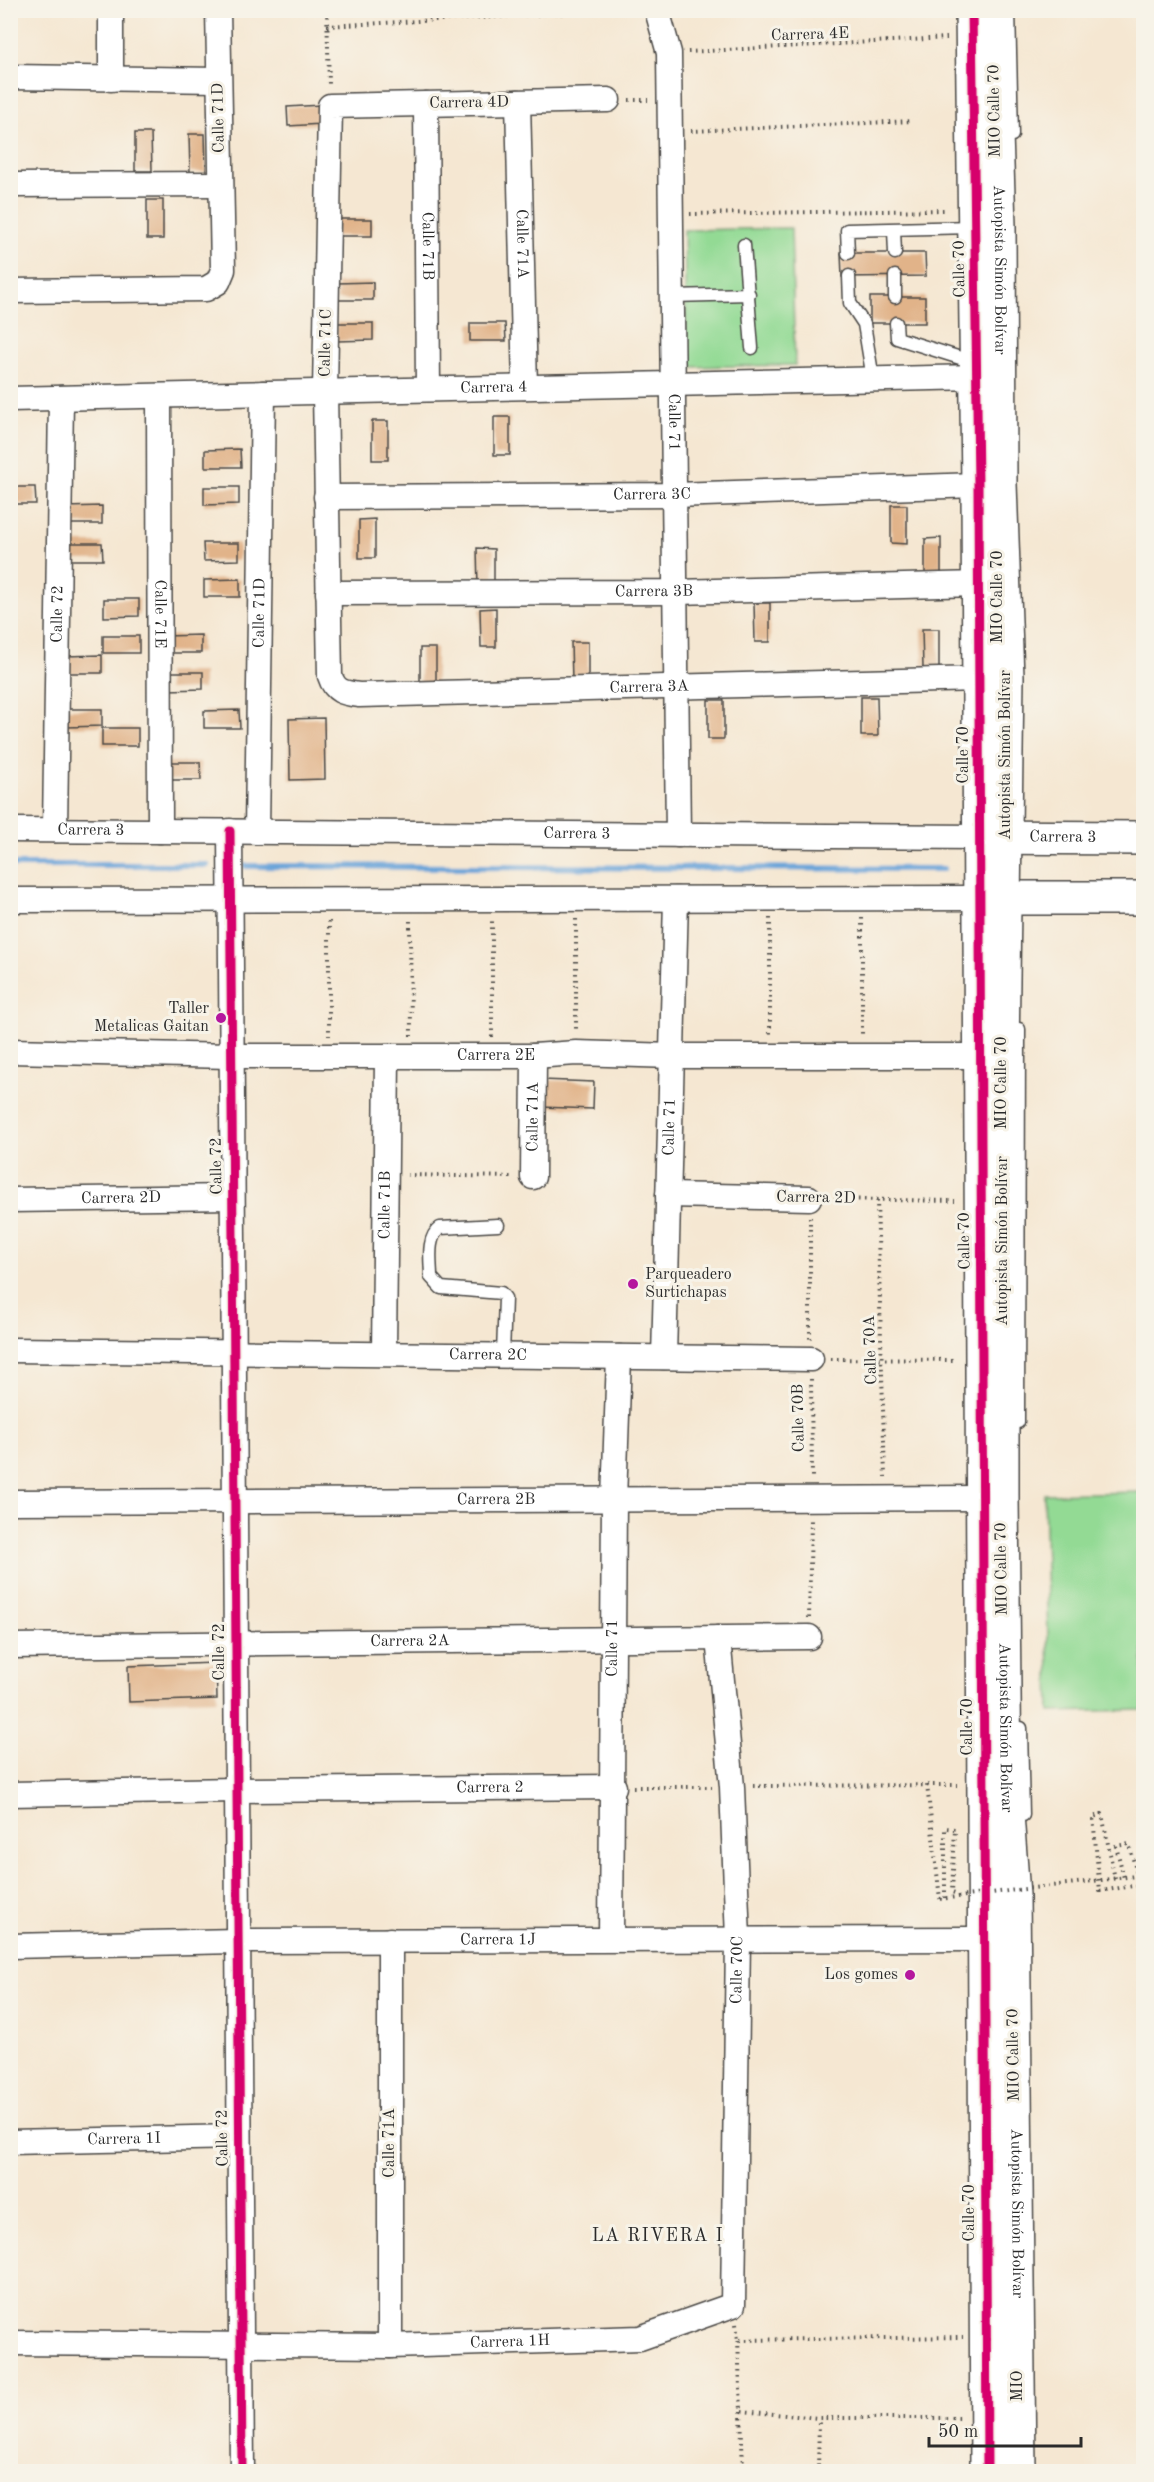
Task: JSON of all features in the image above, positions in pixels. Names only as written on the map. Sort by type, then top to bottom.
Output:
[{"type":"main road","name":"Calle 70","points":[[972,10],[979,679],[1000,837]]},
{"type":"main road","name":"Autopista Simón Bolívar","points":[[992,10],[999,226],[1000,484],[1007,677],[1000,837],[1005,901],[1002,1519],[1005,1788],[1013,1895],[1019,2472]]},
{"type":"main road","name":"Carrera 3","points":[[1000,837],[1143,838]]},
{"type":"main road","points":[[1005,901],[1143,898]]},
{"type":"main road","name":"Calle 70","points":[[987,2472],[984,1939],[976,1785],[982,1498],[980,1056],[1005,901]]},
{"type":"main road","points":[[976,1785],[1013,1895]]},
{"type":"street","points":[[111,10],[111,79]]},
{"type":"street","name":"Calle 71D","points":[[10,291],[206,289],[218,282],[224,270],[220,183],[218,10]]},
{"type":"street","name":"Calle 71","points":[[657,10],[669,53],[678,835]]},
{"type":"street","points":[[10,77],[218,80]]},
{"type":"street","name":"Carrera 4D","points":[[330,106],[608,100]]},
{"type":"street","name":"Calle 71A","points":[[518,102],[525,387]]},
{"type":"street","name":"Calle 71B","points":[[426,104],[428,389]]},
{"type":"street","name":"Calle 71C","points":[[330,106],[325,392],[330,676]]},
{"type":"street","points":[[10,185],[220,183]]},
{"type":"street","name":"Carrera 4","points":[[10,399],[873,379],[977,370]]},
{"type":"street","name":"Calle 71D","points":[[257,832],[263,393]]},
{"type":"street","name":"Calle 71E","points":[[159,396],[160,831]]},
{"type":"street","name":"Calle 72","points":[[55,830],[61,398]]},
{"type":"street","name":"Carrera 3C","points":[[326,497],[675,495],[978,485]]},
{"type":"street","name":"Carrera 3B","points":[[328,593],[677,592],[978,584]]},
{"type":"street","name":"Carrera 3A","points":[[330,676],[333,686],[342,693],[359,696],[979,679]]},
{"type":"street","name":"Carrera 3","points":[[10,830],[1000,837]]},
{"type":"street","name":"Calle 72","points":[[230,831],[242,2472]]},
{"type":"street","points":[[10,900],[861,898],[1005,901]]},
{"type":"street","name":"Calle 71","points":[[664,1357],[676,899]]},
{"type":"street","name":"Carrera 2E","points":[[10,1051],[230,1056],[534,1056],[576,1053],[672,1056],[980,1056]]},
{"type":"street","name":"Calle 71B","points":[[384,1353],[387,1056]]},
{"type":"street","name":"Calle 71A","points":[[533,1178],[534,1056]]},
{"type":"street","name":"Carrera 2D","points":[[668,1195],[809,1198]]},
{"type":"street","name":"Carrera 2D","points":[[10,1200],[232,1197]]},
{"type":"street","name":"Carrera 2C","points":[[10,1350],[810,1359]]},
{"type":"street","name":"Calle 71","points":[[611,1939],[614,1787],[614,1500],[619,1357]]},
{"type":"street","name":"Carrera 2B","points":[[10,1502],[982,1498]]},
{"type":"street","name":"Carrera 2A","points":[[10,1646],[809,1637]]},
{"type":"street","name":"Calle 70C","points":[[718,1638],[732,1786],[738,1939],[733,2305]]},
{"type":"street","name":"Carrera 2","points":[[10,1794],[614,1787]]},
{"type":"street","name":"Carrera 1J","points":[[10,1946],[237,1941],[984,1939]]},
{"type":"street","name":"Calle 71A","points":[[390,1940],[390,2346]]},
{"type":"street","name":"Carrera 1I","points":[[10,2142],[238,2137]]},
{"type":"street","name":"Carrera 1H","points":[[10,2343],[390,2346],[640,2338],[733,2305]]},
{"type":"lane","name":"MIO Calle 70","points":[[1009,10],[1012,144]]},
{"type":"lane","points":[[848,253],[847,230],[974,227]]},
{"type":"lane","points":[[894,230],[895,253]]},
{"type":"lane","points":[[744,245],[752,348]]},
{"type":"lane","points":[[849,276],[850,303],[864,324],[873,379]]},
{"type":"lane","points":[[895,276],[895,297]]},
{"type":"lane","points":[[673,296],[749,294]]},
{"type":"lane","points":[[896,323],[897,338],[977,370]]},
{"type":"lane","name":"MIO Calle 70","points":[[1000,837],[1014,495]]},
{"type":"lane","name":"MIO Calle 70","points":[[1018,1012],[1018,1440]]},
{"type":"lane","points":[[498,1225],[440,1228],[432,1239],[430,1277],[441,1288],[501,1293],[505,1298],[504,1354]]},
{"type":"lane","points":[[1021,1717],[1024,1831]]},
{"type":"path","points":[[327,10],[330,106]]},
{"type":"path","points":[[327,26],[620,10]]},
{"type":"path","points":[[608,100],[670,99]]},
{"type":"path","points":[[671,132],[912,121]]},
{"type":"path","points":[[672,215],[925,210]]},
{"type":"path","points":[[861,898],[862,1055]]},
{"type":"path","points":[[410,899],[411,1055]]},
{"type":"path","points":[[492,899],[492,1056]]},
{"type":"path","points":[[576,899],[576,1053]]},
{"type":"path","points":[[770,899],[770,1055]]},
{"type":"path","points":[[328,900],[329,1055]]},
{"type":"path","points":[[386,1174],[533,1178]]},
{"type":"path","points":[[810,1359],[966,1360]]},
{"type":"path","points":[[927,1785],[940,1899],[1143,1875]]},
{"type":"path","points":[[614,1787],[976,1785]]},
{"type":"path","points":[[1115,1878],[1102,1814],[1093,1818],[1100,1891],[1140,1885],[1129,1844],[1116,1846],[1124,1878]]},
{"type":"path","points":[[945,1898],[945,1828],[955,1829],[952,1892]]},
{"type":"path","points":[[733,2305],[738,2340],[742,2472]]},
{"type":"path","points":[[738,2340],[970,2337]]},
{"type":"path","points":[[741,2411],[819,2418],[987,2417]]},
{"type":"path","points":[[818,2472],[819,2418]]},
{"type":"green space","points":[[791,228],[795,365],[687,367],[684,230]]},
{"type":"green space","points":[[1143,1492],[1143,1710],[1050,1712],[1044,1494]]},
{"type":"building","points":[[321,105],[322,124],[288,126],[287,107]]},
{"type":"building","points":[[135,133],[151,133],[152,171],[135,171]]},
{"type":"building","points":[[189,134],[205,134],[206,172],[190,172]]},
{"type":"building","points":[[147,200],[163,200],[163,239],[147,239]]},
{"type":"building","points":[[336,219],[372,219],[372,236],[336,236]]},
{"type":"building","points":[[841,253],[925,253],[926,276],[842,277]]},
{"type":"building","points":[[373,282],[373,300],[337,300],[337,283]]},
{"type":"building","points":[[870,297],[925,297],[925,323],[870,323]]},
{"type":"building","points":[[337,323],[373,323],[373,340],[337,341]]},
{"type":"building","points":[[470,323],[505,323],[506,341],[470,341]]},
{"type":"building","points":[[494,417],[510,417],[510,455],[494,455]]},
{"type":"building","points":[[372,421],[388,421],[388,460],[372,460]]},
{"type":"building","points":[[240,449],[241,467],[205,467],[205,450]]},
{"type":"building","points":[[10,487],[35,487],[36,504],[10,504]]},
{"type":"building","points":[[204,487],[239,487],[239,504],[204,505]]},
{"type":"building","points":[[891,505],[907,505],[907,544],[891,543]]},
{"type":"building","points":[[102,506],[102,524],[66,524],[66,507]]},
{"type":"building","points":[[375,519],[375,558],[359,558],[359,520]]},
{"type":"building","points":[[941,538],[941,577],[925,577],[925,539]]},
{"type":"building","points":[[67,543],[102,543],[103,560],[67,560]]},
{"type":"building","points":[[203,543],[239,543],[239,560],[204,561]]},
{"type":"building","points":[[477,548],[494,549],[494,587],[478,587]]},
{"type":"building","points":[[240,579],[240,597],[204,597],[204,580]]},
{"type":"building","points":[[104,599],[139,599],[139,616],[104,617]]},
{"type":"building","points":[[754,603],[770,603],[770,642],[755,642]]},
{"type":"building","points":[[496,608],[496,647],[481,647],[480,609]]},
{"type":"building","points":[[922,629],[939,629],[939,668],[923,668]]},
{"type":"building","points":[[201,635],[201,653],[166,653],[165,636]]},
{"type":"building","points":[[103,636],[139,636],[139,653],[103,653]]},
{"type":"building","points":[[571,642],[588,642],[588,681],[572,681]]},
{"type":"building","points":[[420,648],[436,648],[436,686],[420,687]]},
{"type":"building","points":[[102,655],[102,673],[67,673],[66,656]]},
{"type":"building","points":[[167,672],[203,672],[203,689],[168,690]]},
{"type":"building","points":[[861,697],[877,697],[878,736],[861,736]]},
{"type":"building","points":[[708,700],[724,700],[724,739],[708,739]]},
{"type":"building","points":[[67,709],[102,709],[102,726],[67,727]]},
{"type":"building","points":[[239,710],[240,728],[204,728],[204,711]]},
{"type":"building","points":[[324,718],[325,779],[290,780],[289,719]]},
{"type":"building","points":[[102,728],[138,728],[138,746],[102,746]]},
{"type":"building","points":[[165,762],[200,762],[201,780],[165,780]]},
{"type":"building","points":[[542,1080],[594,1082],[593,1109],[541,1107]]},
{"type":"building","points":[[216,1663],[217,1699],[129,1702],[128,1666]]},
{"type":"waterway","points":[[10,865],[207,865]]},
{"type":"waterway","points":[[246,866],[943,869]]},
{"type":"cycle path","points":[[972,10],[978,485],[987,2472]]},
{"type":"cycle path","points":[[230,831],[242,2472]]},
{"type":"place","name":"Taller Metalicas Gaitan","points":[[221,1018]]},
{"type":"place","name":"Parqueadero Surtichapas","points":[[633,1284]]},
{"type":"place","name":"Los gomes","points":[[910,1975]]},
{"type":"district","name":"LA RIVERA I","points":[[658,2236]]}]
